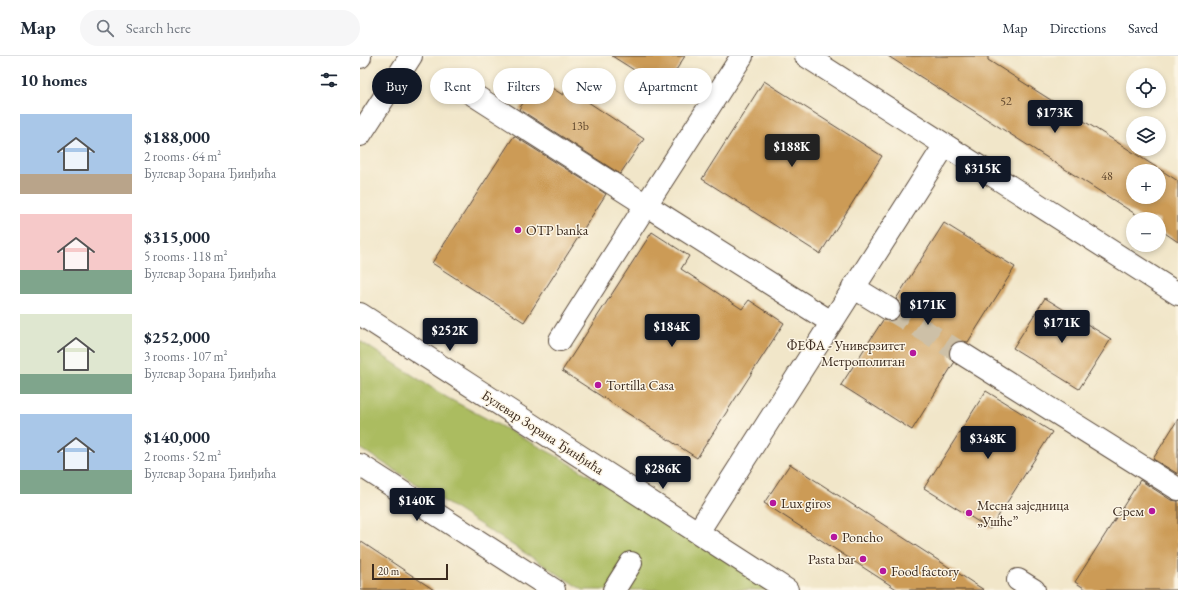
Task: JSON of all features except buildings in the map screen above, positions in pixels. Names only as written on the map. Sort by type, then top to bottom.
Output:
[{"type":"street","points":[[360,135],[411,56]]},
{"type":"street","points":[[560,340],[742,56]]},
{"type":"street","points":[[806,56],[1178,294]]},
{"type":"street","points":[[485,102],[831,322]]},
{"type":"street","points":[[698,532],[853,287],[945,146]]},
{"type":"street","points":[[853,287],[889,309]]},
{"type":"street","name":"Булевар Зорана Ђинђића","points":[[360,314],[787,590]]},
{"type":"street","points":[[961,353],[1178,489]]},
{"type":"street","points":[[360,465],[554,590]]},
{"type":"street","points":[[614,590],[631,563]]},
{"type":"green space","points":[[360,341],[446,397],[564,460],[773,590],[583,590],[360,448]]},
{"type":"tunnel","points":[[889,309],[961,353]]},
{"type":"place","name":"OTP banka","points":[[518,230]]},
{"type":"place","name":"ФЕФА - Универзитет Метрополитан","points":[[913,353]]},
{"type":"place","name":"Tortilla Casa","points":[[598,385]]},
{"type":"place","name":"Lux giros","points":[[773,503]]},
{"type":"place","name":"Срем","points":[[1152,511]]},
{"type":"place","name":"Месна заједница „Ушће”","points":[[969,513]]},
{"type":"place","name":"Poncho","points":[[834,537]]},
{"type":"place","name":"Pasta bar","points":[[863,559]]},
{"type":"place","name":"Food factory","points":[[883,571]]}]
